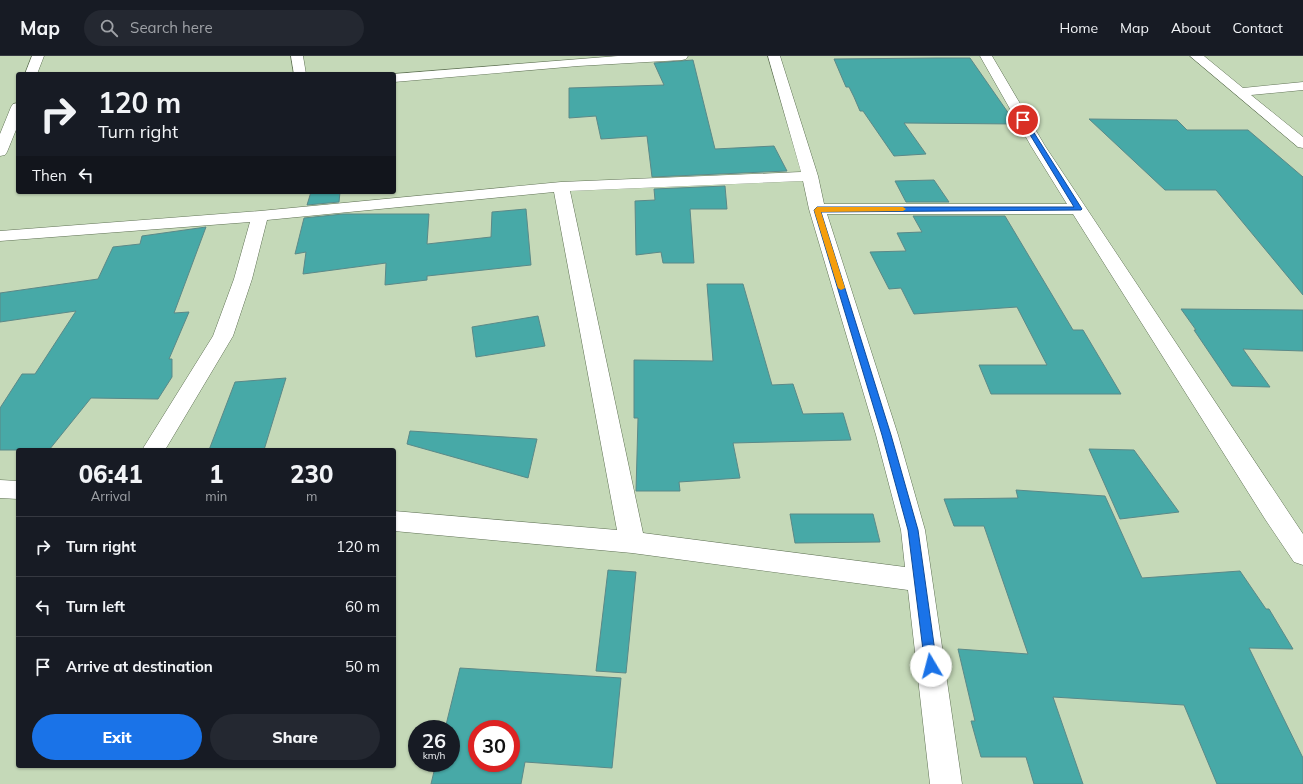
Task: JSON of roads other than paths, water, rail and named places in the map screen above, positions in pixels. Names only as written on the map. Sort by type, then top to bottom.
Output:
[{"type":"street","points":[[32,72],[38,56]]},
{"type":"street","points":[[297,56],[300,72]]},
{"type":"street","points":[[396,78],[578,62],[682,56]]},
{"type":"street","points":[[774,56],[810,176],[817,210],[887,435],[913,530],[946,784]]},
{"type":"street","points":[[986,56],[1038,146],[1078,209],[1269,506],[1303,554]]},
{"type":"street","points":[[1196,56],[1303,144]]},
{"type":"street","points":[[1240,92],[1303,86]]},
{"type":"street","points":[[0,152],[12,115]]},
{"type":"street","points":[[0,236],[260,216],[560,186],[810,176]]},
{"type":"street","points":[[560,186],[632,542]]},
{"type":"street","points":[[817,210],[1078,209]]},
{"type":"street","points":[[154,448],[223,336],[243,279],[260,216]]},
{"type":"street","points":[[0,489],[16,490]]},
{"type":"street","points":[[396,521],[632,542],[919,580]]}]
